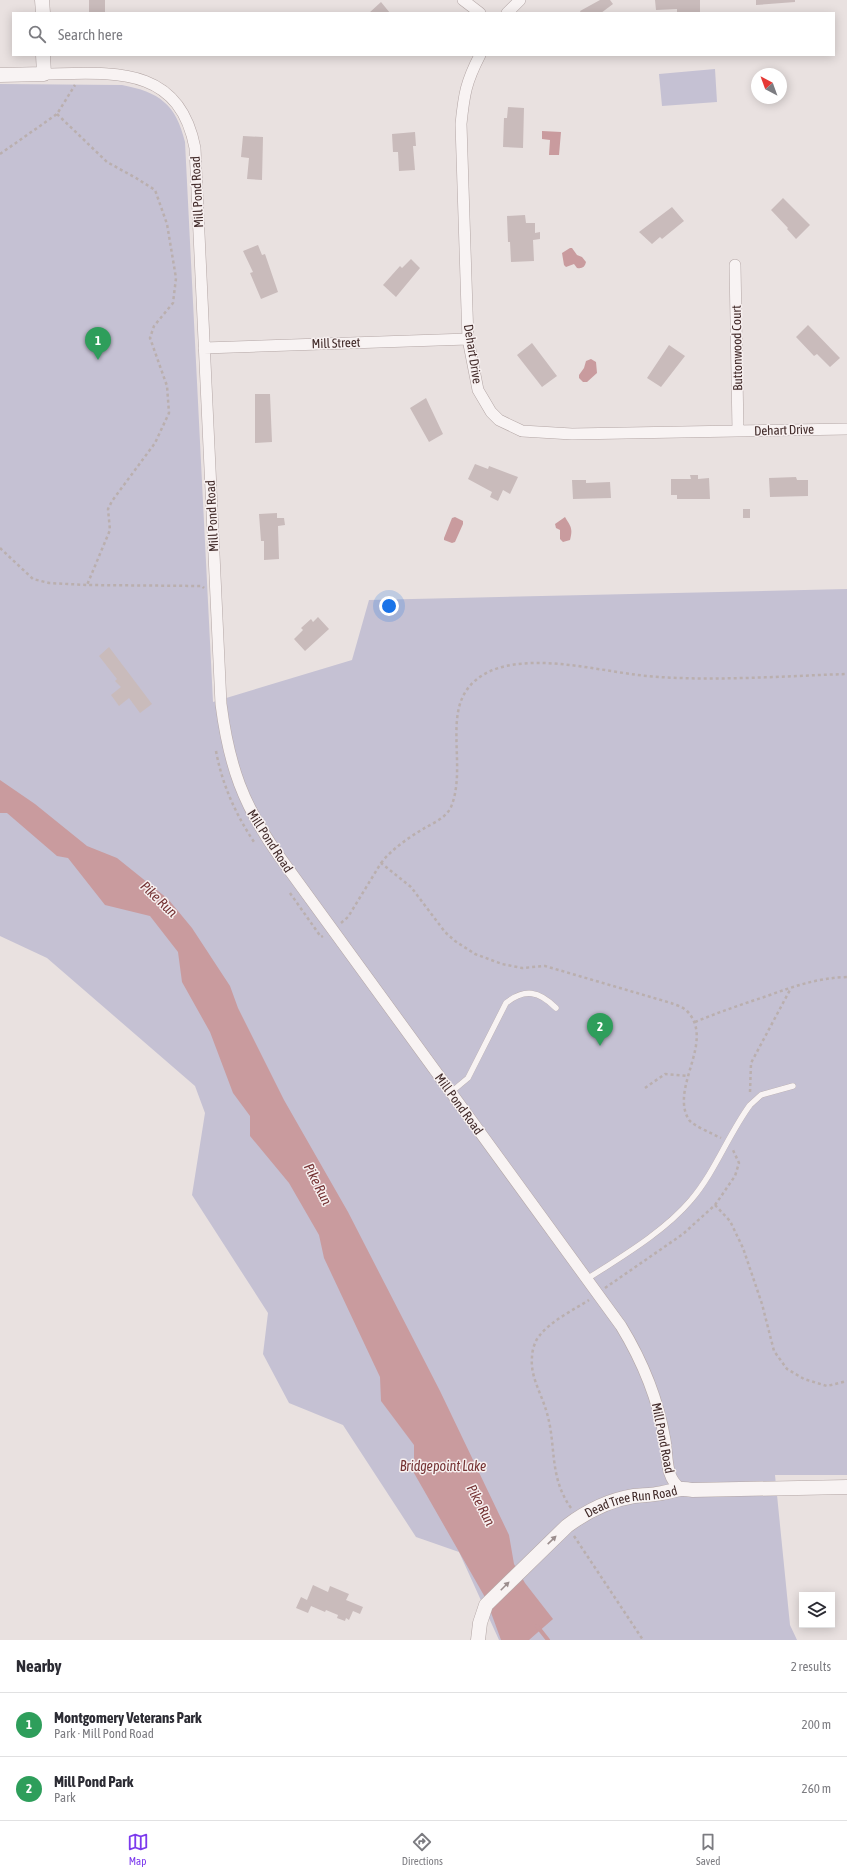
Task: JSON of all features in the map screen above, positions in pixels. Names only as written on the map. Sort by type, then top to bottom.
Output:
[{"type":"street","points":[[42,0],[43,12]]},
{"type":"street","points":[[463,0],[479,12]]},
{"type":"street","points":[[508,12],[520,0]]},
{"type":"street","points":[[0,75],[44,74],[44,56]]},
{"type":"street","name":"Dehart Drive","points":[[479,56],[469,76],[464,94],[461,124],[468,339],[478,390],[491,412],[499,420],[522,431],[572,434],[847,428]]},
{"type":"street","name":"Mill Pond Road","points":[[44,74],[116,75],[142,80],[164,91],[179,106],[185,115],[192,133],[195,148],[221,704],[228,749],[245,802],[266,838],[450,1093],[621,1326],[644,1369],[662,1423],[671,1479],[680,1488]]},
{"type":"street","name":"Buttonwood Court","points":[[735,266],[738,431]]},
{"type":"street","name":"Mill Street","points":[[204,348],[468,339]]},
{"type":"street","name":"Dead Tree Run Road","points":[[478,1640],[480,1623],[486,1605],[524,1567],[573,1522],[613,1501],[635,1496],[663,1493],[680,1488],[692,1490],[847,1487]]},
{"type":"lane","points":[[450,1093],[468,1078],[506,1003],[516,995],[536,994],[548,1000],[556,1008]]},
{"type":"lane","points":[[587,1279],[661,1229],[678,1215],[703,1183],[750,1105],[761,1095],[793,1086]]},
{"type":"path","points":[[0,154],[57,114],[76,83]]},
{"type":"path","points":[[57,114],[107,162],[155,190],[166,224],[176,278],[173,303],[154,326],[150,338],[167,386],[169,414],[156,444],[112,501],[108,509],[110,530],[86,585]]},
{"type":"path","points":[[0,548],[33,579],[49,583],[86,585],[202,586],[206,589]]},
{"type":"path","points":[[337,925],[348,917],[388,854],[404,842],[437,822],[450,808],[455,792],[458,772],[457,719],[459,706],[466,691],[491,670],[516,664],[543,662],[636,675],[686,678],[847,674]]},
{"type":"path","points":[[216,746],[220,774],[231,802],[255,844]]},
{"type":"path","points":[[381,863],[411,887],[450,936],[475,954],[502,964],[522,968],[545,966],[671,1003],[686,1010],[695,1022],[697,1040],[685,1092],[685,1109],[690,1121],[720,1138],[733,1149],[739,1163],[735,1176],[715,1205],[683,1234],[603,1289]]},
{"type":"path","points":[[285,887],[321,938],[325,934]]},
{"type":"path","points":[[695,1022],[722,1010],[791,987],[827,978],[847,977]]},
{"type":"path","points":[[750,1105],[750,1063],[791,987]]},
{"type":"path","points":[[645,1088],[666,1074],[688,1076]]},
{"type":"path","points":[[715,1205],[730,1222],[743,1248],[762,1304],[774,1351],[787,1369],[804,1379],[827,1386],[847,1381]]},
{"type":"path","points":[[590,1299],[539,1335],[532,1358],[533,1375],[547,1416],[555,1474],[573,1522],[643,1640]]},
{"type":"shaded area","points":[[715,69],[717,102],[662,106],[659,74]]},
{"type":"shaded area","points":[[0,84],[122,85],[135,88],[156,96],[164,102],[177,118],[181,129],[185,142],[213,702],[352,660],[369,600],[847,589],[847,1475],[775,1475],[790,1625],[797,1640],[499,1640],[459,1552],[416,1537],[343,1425],[289,1403],[263,1354],[268,1313],[192,1195],[205,1113],[195,1086],[47,958],[0,936]]},
{"type":"water","points":[[542,131],[561,132],[559,155],[549,155],[550,140],[542,139]]},
{"type":"water","points":[[572,248],[577,255],[582,257],[586,262],[583,267],[577,268],[574,264],[566,267],[564,265],[562,253]]},
{"type":"water","points":[[591,359],[596,362],[597,373],[587,382],[583,382],[579,378],[579,375],[584,368],[586,361]]},
{"type":"water","points":[[455,517],[463,521],[463,524],[455,542],[452,543],[444,540],[444,538],[452,518]]},
{"type":"water","points":[[565,517],[570,526],[571,533],[570,540],[563,542],[560,539],[560,530],[556,528],[555,524]]},
{"type":"water","name":"Bridgepoint Lake","points":[[0,780],[35,804],[87,846],[117,858],[168,899],[192,928],[230,986],[238,1008],[284,1100],[348,1212],[440,1391],[509,1535],[514,1564],[525,1583],[553,1619],[529,1640],[501,1640],[486,1599],[414,1473],[414,1445],[381,1401],[380,1377],[324,1258],[319,1235],[289,1183],[250,1136],[250,1116],[233,1093],[210,1032],[182,982],[178,952],[150,916],[105,905],[68,858],[57,856],[7,813],[0,813]]},
{"type":"building","points":[[89,0],[105,0],[105,12],[89,12]]},
{"type":"building","points":[[600,0],[610,0],[613,4],[602,12],[580,11]]},
{"type":"building","points":[[655,0],[700,0],[700,12],[677,12],[677,9],[656,10]]},
{"type":"building","points":[[756,0],[795,0],[795,2],[756,5]]},
{"type":"building","points":[[381,2],[389,12],[370,12]]},
{"type":"building","points":[[508,107],[524,108],[523,148],[503,147],[504,118],[507,118]]},
{"type":"building","points":[[415,132],[416,146],[413,146],[415,170],[399,171],[398,152],[393,152],[392,134]]},
{"type":"building","points":[[243,136],[263,137],[262,180],[247,179],[249,158],[241,157]]},
{"type":"building","points":[[783,198],[810,225],[796,239],[771,210]]},
{"type":"building","points":[[672,207],[684,221],[662,239],[660,237],[652,244],[639,232]]},
{"type":"building","points":[[525,215],[526,223],[535,223],[535,233],[540,232],[540,239],[533,240],[534,261],[511,262],[510,242],[508,242],[507,216]]},
{"type":"building","points":[[258,245],[262,255],[265,254],[278,292],[261,299],[250,273],[253,272],[243,251]]},
{"type":"building","points":[[411,259],[420,268],[396,297],[383,285],[400,266],[402,268]]},
{"type":"building","points":[[808,325],[840,358],[830,367],[817,354],[814,356],[796,337]]},
{"type":"building","points":[[532,343],[557,376],[542,387],[517,355]]},
{"type":"building","points":[[669,345],[685,356],[661,387],[647,378]]},
{"type":"building","points":[[255,394],[270,394],[272,442],[255,443]]},
{"type":"building","points":[[426,398],[443,434],[429,442],[410,408]]},
{"type":"building","points":[[475,464],[488,469],[489,466],[518,477],[510,494],[503,490],[498,501],[490,497],[492,492],[468,479]]},
{"type":"building","points":[[690,475],[698,475],[698,479],[709,478],[710,499],[677,499],[677,495],[671,495],[671,479],[691,479]]},
{"type":"building","points":[[796,477],[797,480],[808,480],[808,496],[770,497],[769,478]]},
{"type":"building","points":[[572,480],[586,480],[586,483],[610,482],[611,498],[573,499]]},
{"type":"building","points":[[743,509],[750,509],[750,518],[743,518]]},
{"type":"building","points":[[277,513],[277,518],[284,518],[285,525],[278,526],[279,559],[264,560],[264,541],[261,541],[259,514]]},
{"type":"building","points":[[318,617],[329,629],[305,651],[294,639],[303,630],[301,628],[311,619],[313,622]]},
{"type":"building","points":[[109,647],[152,704],[140,713],[129,698],[119,706],[111,695],[121,687],[115,681],[117,679],[99,656]]},
{"type":"building","points":[[313,1585],[328,1592],[330,1586],[349,1594],[346,1600],[363,1607],[360,1614],[353,1611],[349,1620],[346,1618],[345,1621],[337,1618],[338,1615],[326,1610],[325,1612],[311,1606],[308,1613],[296,1608],[301,1597],[307,1600]]},
{"type":"waterway","name":"Pike Run","points":[[537,1626],[548,1640]]},
{"type":"place","name":"Montgomery Veterans Park","points":[[98,360]]},
{"type":"place","name":"Mill Pond Park","points":[[600,1046]]}]
